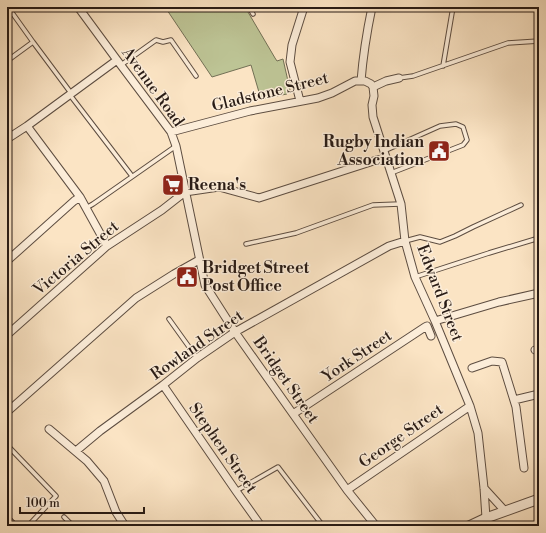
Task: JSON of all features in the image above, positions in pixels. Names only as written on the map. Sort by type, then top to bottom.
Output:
[{"type":"main road","points":[[7,522],[11,526]]},
{"type":"street","name":"Avenue Road","points":[[78,7],[171,132],[176,146],[185,192]]},
{"type":"street","points":[[300,101],[290,62],[292,45],[304,7]]},
{"type":"street","points":[[372,7],[362,63],[361,80],[368,82],[373,87],[386,81],[399,78]]},
{"type":"street","points":[[7,139],[71,94],[119,63]]},
{"type":"street","name":"Gladstone Street","points":[[171,132],[250,111],[318,98],[361,80]]},
{"type":"street","name":"Edward Street","points":[[373,87],[373,117],[401,204],[405,241],[415,277],[470,406],[478,433],[486,518]]},
{"type":"street","points":[[27,126],[80,197],[107,246]]},
{"type":"street","points":[[185,192],[219,187],[259,198],[385,154]]},
{"type":"street","name":"Victoria Street","points":[[7,335],[107,246],[162,210],[185,192]]},
{"type":"street","name":"Bridget Street","points":[[185,192],[205,285],[235,332],[293,414],[347,490],[376,526]]},
{"type":"street","points":[[7,261],[80,197]]},
{"type":"street","name":"Rowland Street","points":[[76,451],[100,431],[197,358],[235,332],[389,246],[405,241]]},
{"type":"street","points":[[7,412],[136,298],[199,260]]},
{"type":"street","points":[[435,322],[500,302],[539,293]]},
{"type":"street","name":"York Street","points":[[293,414],[425,327],[427,326],[431,336]]},
{"type":"street","points":[[472,368],[492,361],[502,362],[516,407],[524,468]]},
{"type":"street","name":"Stephen Street","points":[[163,385],[261,526]]},
{"type":"street","points":[[514,400],[539,394]]},
{"type":"street","name":"George Street","points":[[347,490],[470,406]]},
{"type":"street","points":[[50,429],[87,461],[104,481],[116,512],[125,526]]},
{"type":"street","points":[[484,488],[505,511]]},
{"type":"street","points":[[470,526],[486,518],[539,499]]},
{"type":"lane","points":[[8,7],[132,176]]},
{"type":"lane","points":[[249,7],[253,14]]},
{"type":"lane","points":[[443,66],[453,7]]},
{"type":"lane","points":[[119,63],[156,40],[163,42],[171,40],[196,76]]},
{"type":"lane","points":[[399,78],[413,76],[508,43],[539,41]]},
{"type":"lane","points":[[7,61],[33,42]]},
{"type":"lane","points":[[385,154],[440,126],[456,124],[463,127],[467,140],[463,145],[391,173]]},
{"type":"lane","points":[[86,208],[176,146]]},
{"type":"lane","points":[[246,244],[296,233],[373,206],[401,204]]},
{"type":"lane","points":[[405,241],[420,237],[440,242],[521,205]]},
{"type":"lane","points":[[415,277],[539,238]]},
{"type":"lane","points":[[169,319],[197,358]]},
{"type":"lane","points":[[7,445],[56,496],[28,526]]},
{"type":"lane","points":[[236,491],[278,466],[323,526]]},
{"type":"lane","points":[[64,517],[73,526]]},
{"type":"green space","points":[[165,7],[245,7],[277,61],[283,59],[290,90],[287,94],[261,99],[251,65],[212,77]]},
{"type":"place","name":"Rugby Indian Association","points":[[439,151]]},
{"type":"place","name":"Reena's","points":[[173,185]]},
{"type":"place","name":"Bridget Street Post Office","points":[[187,277]]}]
